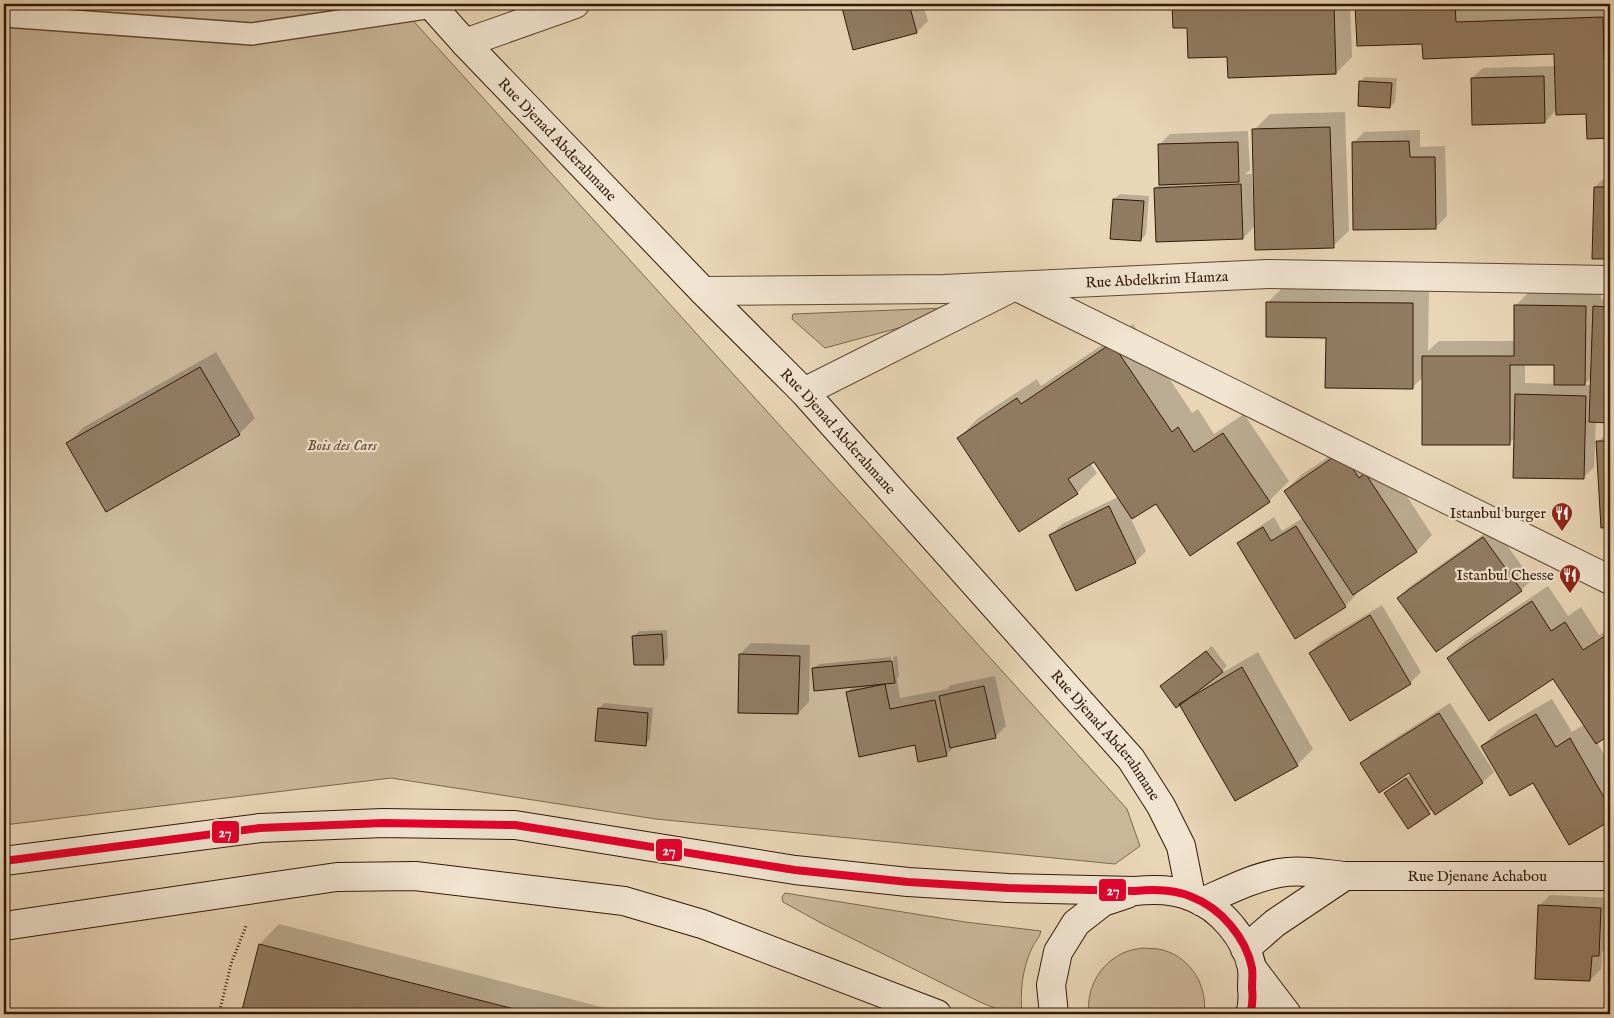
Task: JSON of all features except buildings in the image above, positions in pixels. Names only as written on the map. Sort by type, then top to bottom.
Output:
[{"type":"street","points":[[464,43],[575,4]]},
{"type":"street","name":"Rue Djenad Abderahmane","points":[[432,5],[464,43],[703,291],[804,392],[1131,759],[1161,806],[1181,846],[1197,899]]},
{"type":"street","name":"Rue Abdelkrim Hamza","points":[[703,291],[944,289],[1268,274],[1610,280]]},
{"type":"street","points":[[804,392],[1015,286],[1610,580]]},
{"type":"street","points":[[4,861],[260,828],[383,823],[515,825],[795,870],[908,882],[999,887],[1135,891],[1155,889],[1173,891],[1197,899],[1220,915],[1234,930],[1249,959],[1288,1014]]},
{"type":"street","name":"Rue Djenane Achabou","points":[[1197,899],[1253,879],[1281,872],[1313,872],[1345,876],[1610,876]]},
{"type":"street","points":[[4,926],[337,877],[415,876],[624,901],[702,924],[937,1014]]},
{"type":"street","points":[[1250,1014],[1253,1004],[1249,959],[1275,923],[1345,876]]},
{"type":"street","points":[[1054,1014],[1051,985],[1058,952],[1076,923],[1103,902],[1135,891]]},
{"type":"lane","points":[[4,16],[252,34],[432,5]]},
{"type":"path","points":[[218,1014],[232,964],[261,888]]},
{"type":"green space","name":"Bois des Cars","points":[[4,4],[398,4],[1127,809],[1140,846],[1115,864],[656,819],[391,778],[4,825]]},
{"type":"green space","points":[[946,308],[950,314],[825,348],[792,319],[793,314]]},
{"type":"green space","points":[[785,893],[965,922],[1041,931],[1033,946],[1024,972],[1021,997],[1022,1014],[1009,1014],[980,1002],[823,924],[783,902],[782,897]]},
{"type":"green space","points":[[1143,948],[1161,949],[1182,959],[1189,966],[1196,974],[1203,993],[1204,1014],[1089,1014],[1092,986],[1101,970],[1123,953]]},
{"type":"transit line","name":"27","points":[[4,861],[260,828],[383,823],[515,825],[795,870],[908,882],[1008,888],[1171,891],[1185,894],[1203,902],[1222,916],[1238,935],[1249,957],[1252,968],[1252,1007],[1250,1014]]},
{"type":"place","name":"Istanbul burger","points":[[1562,532]]},
{"type":"place","name":"Istanbul Chesse","points":[[1570,594]]}]
